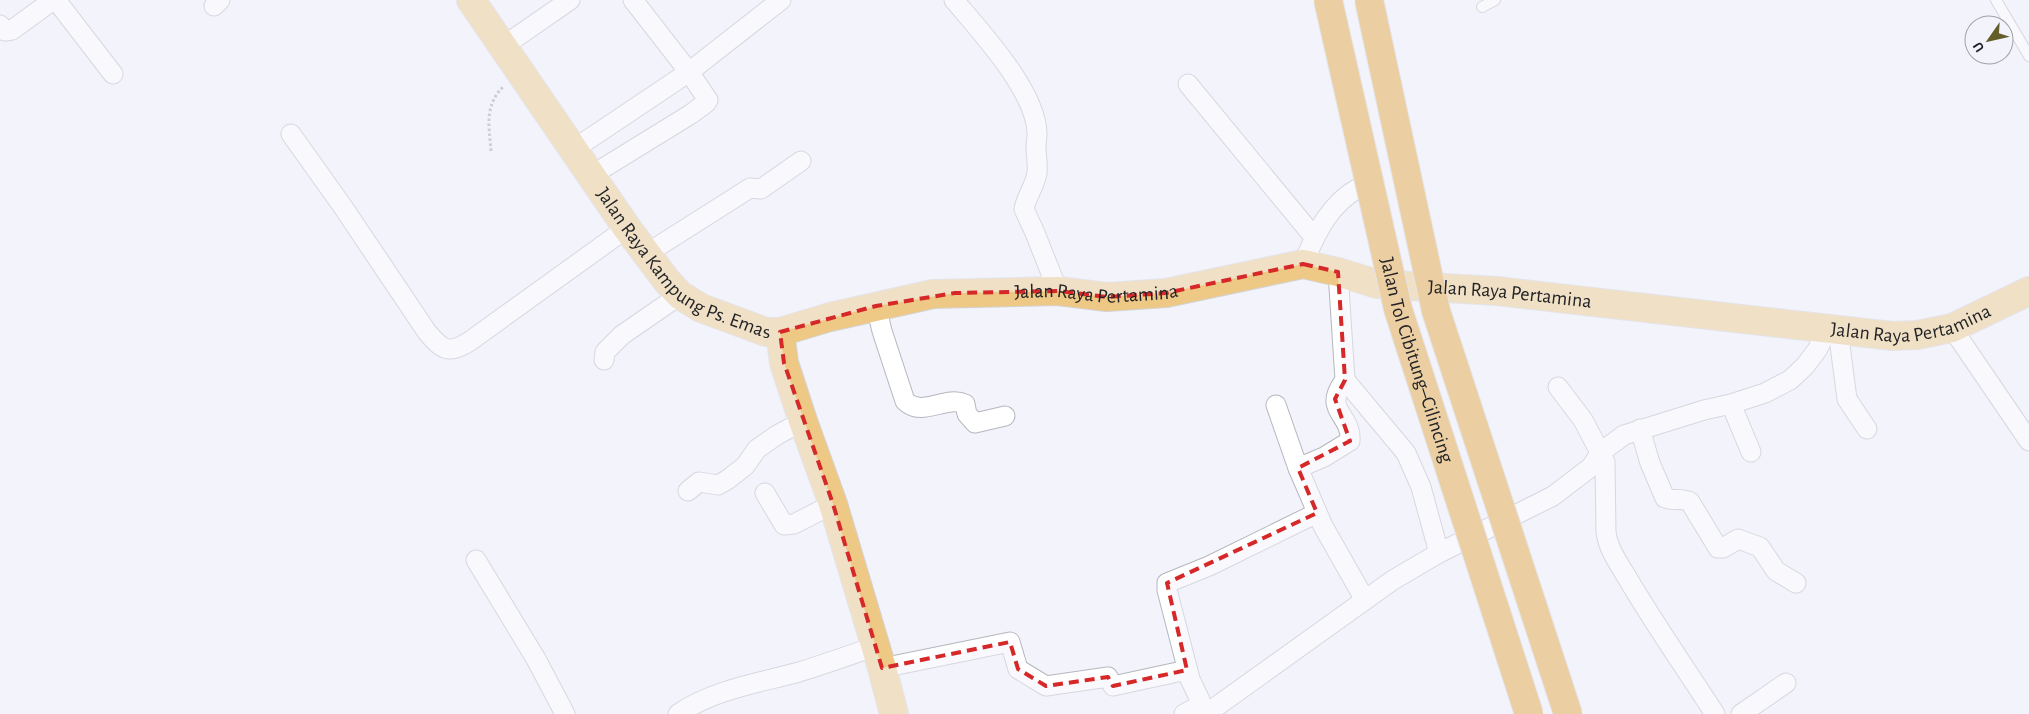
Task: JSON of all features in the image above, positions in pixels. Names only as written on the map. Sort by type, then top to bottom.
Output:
[{"type":"highway","name":"Jalan Tol Cibitung–Cilincing","points":[[1328,0],[1398,309],[1529,714]]},
{"type":"highway","name":"Jalan Tol Cibitung–Cilincing","points":[[1369,0],[1436,311],[1568,714]]},
{"type":"main road","name":"Jalan Raya Kampung Ps. Emas","points":[[471,0],[627,228],[667,281],[680,295],[701,308],[738,323],[766,332],[780,332],[784,363],[833,504],[894,714]]},
{"type":"main road","name":"Jalan Raya Pertamina","points":[[780,332],[830,317],[933,294],[1058,291],[1108,298],[1166,293],[1303,264],[1377,284],[1497,291],[1892,336],[1917,335],[1952,328],[2029,291]]},
{"type":"street","points":[[0,25],[5,31],[12,30],[55,0],[114,74]]},
{"type":"street","points":[[502,47],[570,0]]},
{"type":"street","points":[[592,176],[708,100],[689,72],[633,0]]},
{"type":"street","points":[[574,149],[689,72],[780,0]]},
{"type":"street","points":[[954,0],[992,44],[1027,100],[1034,118],[1038,134],[1036,144],[1037,173],[1024,209],[1058,291]]},
{"type":"street","points":[[1188,84],[1314,237]]},
{"type":"street","points":[[291,134],[343,207],[426,332],[438,345],[447,349],[457,350],[627,228]]},
{"type":"street","points":[[646,254],[750,188],[761,189],[800,161]]},
{"type":"street","points":[[1303,264],[1314,237],[1337,204],[1360,187]]},
{"type":"street","points":[[1338,272],[1345,380],[1406,453],[1421,487],[1439,553]]},
{"type":"street","points":[[604,360],[605,352],[622,335],[680,295]]},
{"type":"street","points":[[876,306],[905,402],[911,407],[920,408],[958,401],[965,404],[968,414],[975,423],[1005,416]]},
{"type":"street","points":[[1952,328],[2029,441]]},
{"type":"street","points":[[1184,714],[1204,710],[1393,580],[1439,553],[1553,496],[1590,467],[1601,452],[1624,435],[1765,393],[1790,380],[1805,366],[1833,330]]},
{"type":"street","points":[[1833,330],[1847,386],[1847,399],[1867,430]]},
{"type":"street","points":[[1298,468],[1324,457],[1350,441],[1335,399],[1337,390],[1345,380]]},
{"type":"street","points":[[1558,387],[1584,420],[1601,452],[1605,467],[1607,541],[1637,594],[1715,714]]},
{"type":"street","points":[[1731,404],[1751,452]]},
{"type":"street","points":[[1276,405],[1298,468],[1317,513],[1365,600]]},
{"type":"street","points":[[688,491],[699,482],[718,485],[727,480],[745,466],[757,449],[777,435],[803,422]]},
{"type":"street","points":[[1640,429],[1650,462],[1665,498],[1690,502],[1718,548],[1723,548],[1738,539],[1760,547],[1776,570],[1796,583]]},
{"type":"street","points":[[765,493],[784,525],[794,524],[833,504]]},
{"type":"street","points":[[1204,710],[1187,670],[1167,590],[1167,582],[1209,566],[1317,513]]},
{"type":"street","points":[[476,560],[536,659],[565,714]]},
{"type":"street","points":[[678,714],[704,699],[720,693],[801,671],[879,657],[1010,642],[1018,669],[1046,686],[1108,677],[1113,686],[1187,670]]},
{"type":"street","points":[[1741,714],[1786,683]]},
{"type":"lane","points":[[1482,7],[1495,0]]},
{"type":"lane","points":[[1996,0],[2029,56]]},
{"type":"path","points":[[491,150],[488,118],[495,95],[519,72]]},
{"type":"highlighted area","points":[[1303,264],[1338,272],[1345,380],[1335,399],[1350,441],[1298,468],[1317,513],[1167,583],[1187,670],[1113,686],[1108,677],[1046,686],[1018,669],[1010,642],[882,668],[833,504],[784,363],[780,332],[876,306],[955,293],[1058,291],[1107,297],[1166,293]]}]
